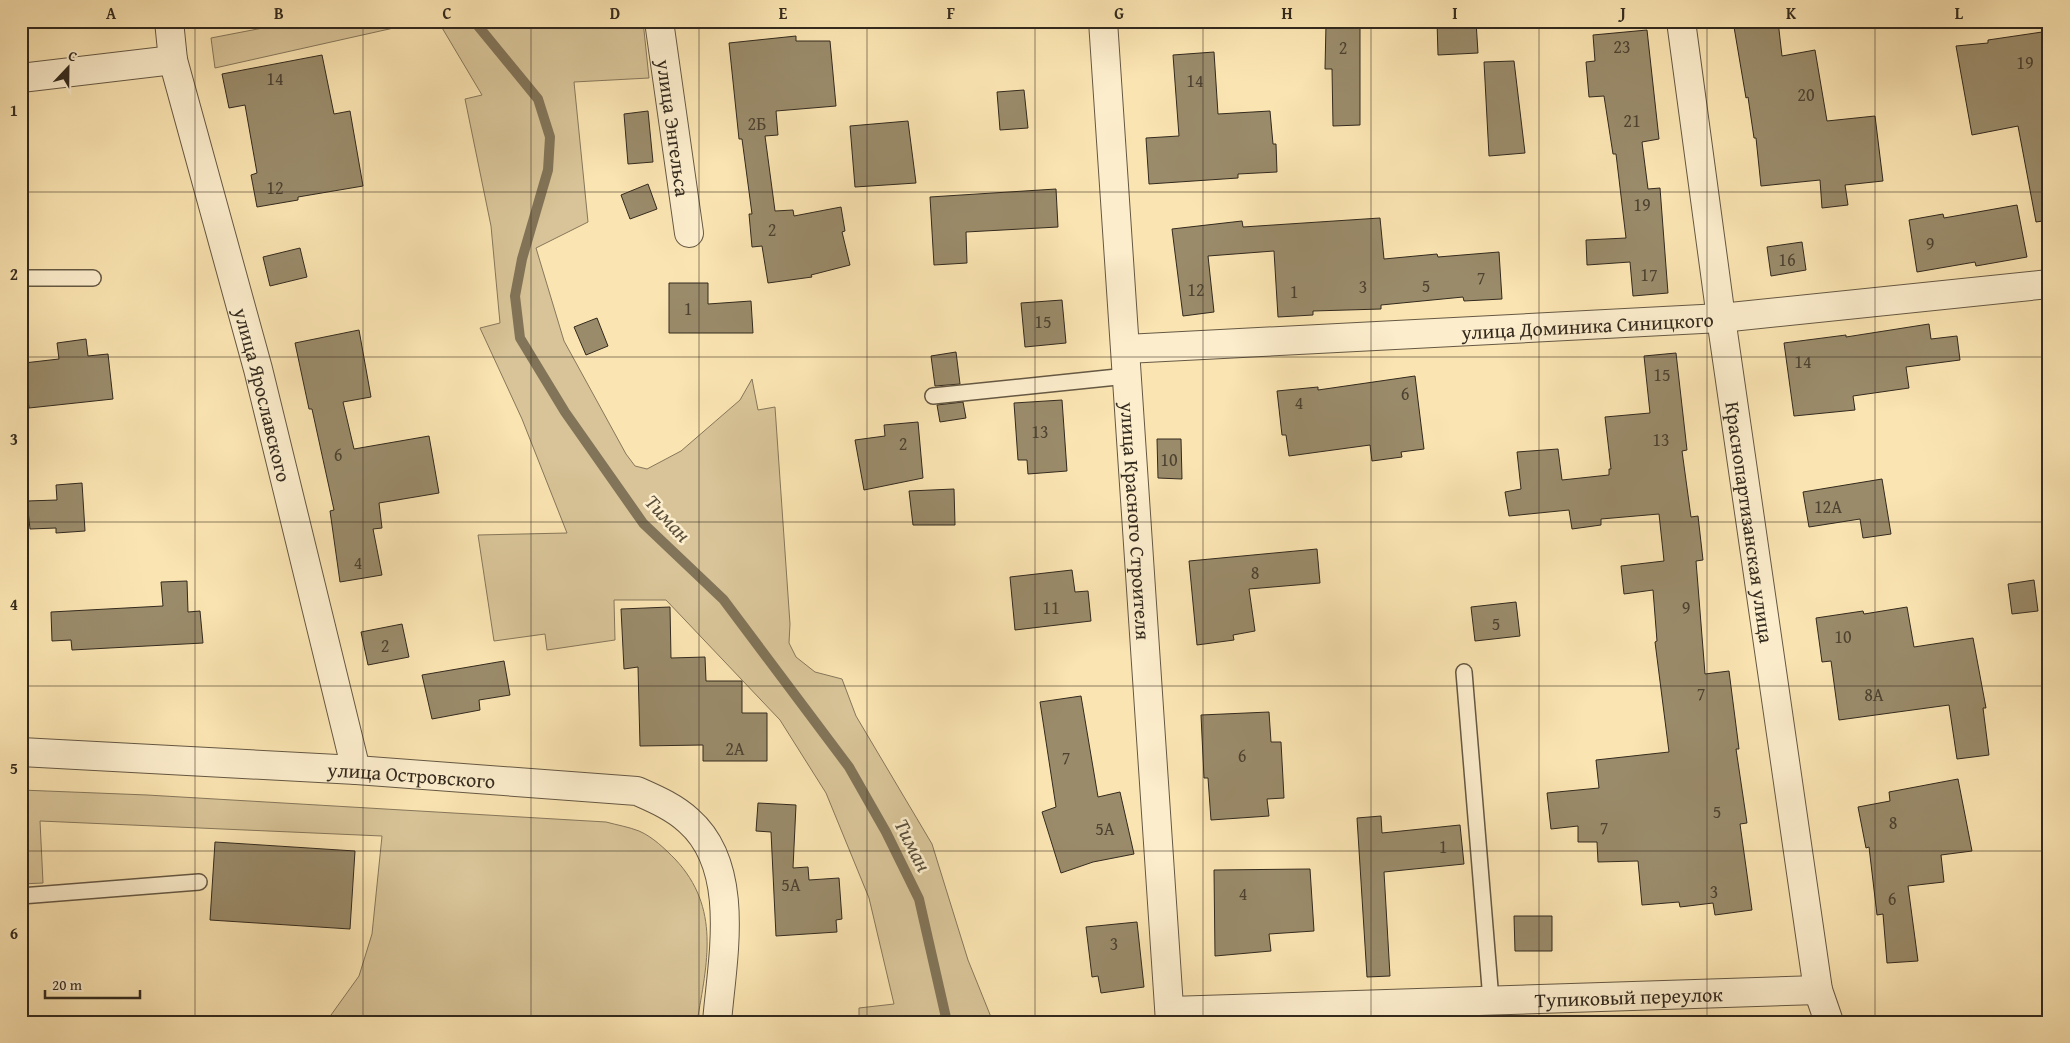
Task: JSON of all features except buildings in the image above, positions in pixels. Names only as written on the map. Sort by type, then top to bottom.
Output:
[{"type":"street","name":"улица Ярославского","points":[[168,21],[173,60],[258,369],[356,770]]},
{"type":"street","name":"улица Энгельса","points":[[660,21],[689,233]]},
{"type":"street","name":"улица Красного Строителя","points":[[1103,21],[1170,1016]]},
{"type":"street","name":"Краснопартизанская улица","points":[[1681,21],[1721,318],[1818,990],[1829,1022]]},
{"type":"street","points":[[21,78],[173,60]]},
{"type":"street","name":"улица Доминика Синицкого","points":[[1126,349],[1721,318],[2049,284]]},
{"type":"street","name":"улица Островского","points":[[21,752],[356,770],[637,791],[664,803],[690,822],[705,840],[717,863],[726,917],[717,1022]]},
{"type":"street","name":"Тупиковый переулок","points":[[1170,1016],[1491,1000],[1818,990]]},
{"type":"lane","points":[[21,278],[93,278]]},
{"type":"lane","points":[[933,396],[1128,376]]},
{"type":"lane","points":[[1464,672],[1491,1000]]},
{"type":"lane","points":[[21,896],[199,882]]},
{"type":"shaded area","points":[[299,21],[425,21],[215,68],[211,38]]},
{"type":"shaded area","points":[[438,21],[643,21],[649,78],[574,82],[588,222],[536,248],[564,341],[626,454],[635,466],[647,469],[681,451],[740,400],[752,379],[758,410],[775,407],[790,624],[789,643],[796,657],[815,672],[842,679],[856,716],[932,844],[968,960],[993,1022],[859,1022],[859,1008],[894,1004],[869,898],[826,793],[780,720],[666,600],[614,600],[615,640],[547,650],[545,634],[494,641],[478,535],[567,533],[522,419],[480,328],[500,323],[491,226],[465,99],[482,95]]},
{"type":"shaded area","points":[[21,790],[147,795],[606,822],[635,830],[654,840],[675,859],[690,878],[699,897],[705,917],[707,957],[697,1022],[326,1022],[359,976],[372,934],[382,836],[40,821],[43,883],[21,884]]},
{"type":"waterway","name":"Тиман","points":[[474,21],[538,99],[550,137],[548,170],[522,259],[515,296],[520,338],[565,412],[643,523],[723,599],[849,767],[886,832],[919,899],[947,1022]]}]
